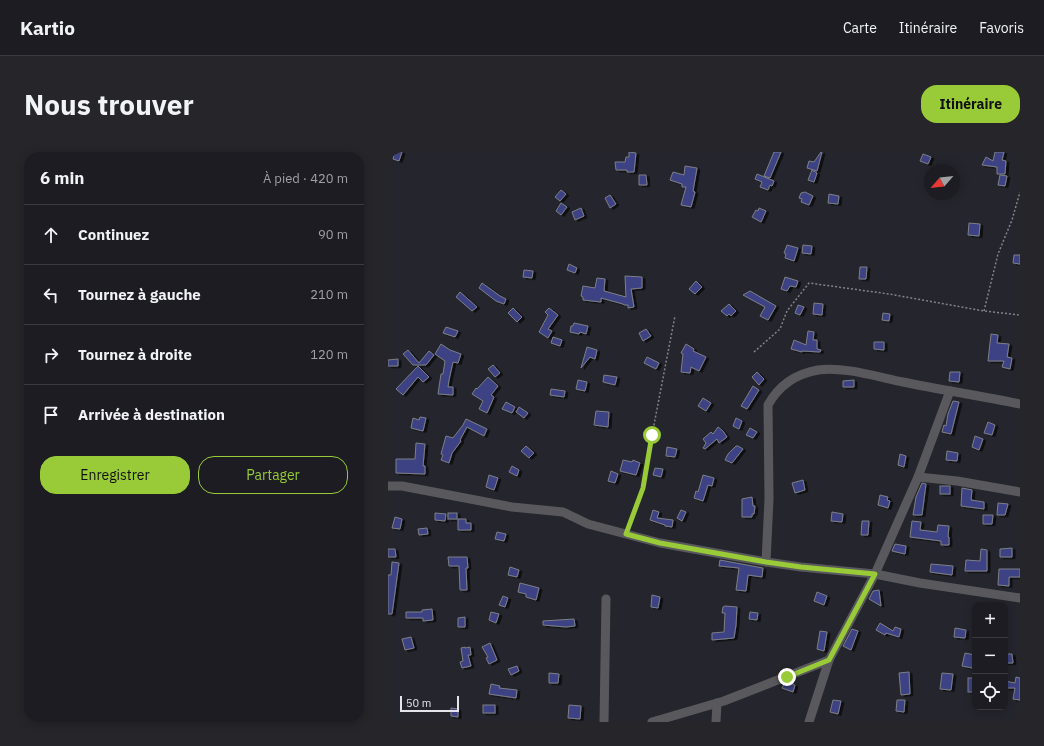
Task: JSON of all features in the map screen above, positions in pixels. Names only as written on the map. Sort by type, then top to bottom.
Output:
[{"type":"street","points":[[766,562],[769,499],[768,405],[780,387],[798,376],[818,370],[840,369],[1020,404]]},
{"type":"street","points":[[809,722],[829,660],[875,574],[918,477],[950,391]]},
{"type":"street","points":[[918,477],[957,481],[1020,492]]},
{"type":"street","points":[[388,486],[402,486],[512,507],[563,512],[588,524],[660,543],[766,562],[875,574],[920,583],[1020,598]]},
{"type":"street","points":[[604,722],[606,599]]},
{"type":"street","points":[[652,722],[717,704],[829,660]]},
{"type":"street","points":[[716,722],[717,704]]},
{"type":"path","points":[[984,311],[998,254],[1012,220],[1020,192]]},
{"type":"path","points":[[754,352],[780,329],[787,311],[809,283],[889,294],[1020,316]]},
{"type":"path","points":[[626,534],[643,488],[675,316]]},
{"type":"building","points":[[395,152],[402,152],[399,161],[393,159]]},
{"type":"building","points":[[629,152],[636,153],[634,172],[627,172],[627,170],[616,170],[615,162],[625,162],[626,157],[629,157]]},
{"type":"building","points":[[774,152],[781,152],[770,178],[764,176]]},
{"type":"building","points":[[821,152],[817,171],[807,168],[809,161],[814,162]]},
{"type":"building","points":[[995,152],[1004,152],[1002,160],[1006,161],[1005,174],[997,174],[997,167],[982,165],[986,157],[993,161]]},
{"type":"building","points":[[923,154],[931,157],[928,164],[920,161]]},
{"type":"building","points":[[685,166],[697,168],[693,191],[695,192],[691,207],[681,205],[686,187],[682,187],[682,184],[670,180],[673,172],[684,175]]},
{"type":"building","points":[[812,170],[817,173],[814,182],[808,180]]},
{"type":"building","points":[[757,174],[774,181],[768,190],[760,187],[762,182],[755,179]]},
{"type":"building","points":[[639,175],[646,175],[647,185],[639,185]]},
{"type":"building","points":[[1000,175],[1007,176],[1005,186],[998,185]]},
{"type":"building","points":[[561,190],[566,194],[560,201],[555,197]]},
{"type":"building","points":[[805,192],[813,196],[809,205],[801,202],[802,199],[799,198],[801,193]]},
{"type":"building","points":[[829,194],[839,196],[838,204],[828,203]]},
{"type":"building","points":[[610,195],[616,204],[610,208],[605,198]]},
{"type":"building","points":[[561,203],[567,207],[561,215],[556,211]]},
{"type":"building","points":[[581,208],[584,216],[575,220],[572,212]]},
{"type":"building","points":[[759,208],[766,211],[761,222],[752,217]]},
{"type":"building","points":[[969,223],[980,224],[979,236],[968,235]]},
{"type":"building","points":[[787,245],[798,248],[794,261],[785,258],[786,254],[784,253]]},
{"type":"building","points":[[803,245],[812,246],[811,254],[802,253]]},
{"type":"building","points":[[1014,255],[1020,255],[1020,264],[1013,263]]},
{"type":"building","points":[[569,264],[577,268],[575,273],[567,270]]},
{"type":"building","points":[[860,267],[867,267],[866,279],[859,279]]},
{"type":"building","points":[[524,270],[533,271],[532,278],[523,277]]},
{"type":"building","points":[[625,276],[642,277],[642,288],[631,289],[634,307],[628,308],[628,305],[601,298],[601,302],[583,300],[583,297],[581,296],[583,286],[595,288],[597,278],[605,279],[604,291],[626,297]]},
{"type":"building","points":[[785,277],[798,281],[796,287],[790,286],[787,291],[781,289]]},
{"type":"building","points":[[696,281],[702,287],[695,294],[689,289]]},
{"type":"building","points":[[482,283],[506,299],[504,304],[496,301],[479,288]]},
{"type":"building","points":[[750,291],[776,306],[768,320],[760,316],[765,307],[743,295]]},
{"type":"building","points":[[460,292],[477,307],[472,311],[456,297]]},
{"type":"building","points":[[814,303],[823,304],[822,315],[813,314]]},
{"type":"building","points":[[729,304],[736,311],[731,316],[729,314],[727,316],[721,311]]},
{"type":"building","points":[[798,305],[804,307],[800,315],[795,313]]},
{"type":"building","points":[[513,308],[522,317],[517,322],[508,313]]},
{"type":"building","points":[[549,308],[558,315],[548,329],[552,331],[548,338],[539,332],[548,315],[545,312]]},
{"type":"building","points":[[883,313],[890,314],[889,321],[882,320]]},
{"type":"building","points":[[574,323],[588,326],[586,334],[580,332],[579,334],[570,332],[571,326],[573,326]]},
{"type":"building","points":[[446,327],[458,331],[455,337],[443,333]]},
{"type":"building","points":[[646,329],[651,336],[643,341],[639,333]]},
{"type":"building","points":[[808,331],[814,332],[813,340],[817,340],[817,349],[821,350],[820,352],[802,352],[791,349],[794,340],[806,345]]},
{"type":"building","points":[[991,334],[998,335],[997,343],[1009,344],[1007,357],[1012,358],[1010,369],[1002,367],[1004,361],[988,361]]},
{"type":"building","points":[[553,337],[562,340],[560,346],[551,343]]},
{"type":"building","points":[[874,342],[884,342],[884,350],[874,349]]},
{"type":"building","points":[[441,344],[450,350],[461,354],[458,363],[453,362],[449,380],[448,387],[453,387],[453,395],[438,394],[441,374],[443,374],[445,361],[435,354]]},
{"type":"building","points":[[686,344],[694,349],[693,351],[706,357],[699,371],[691,367],[690,373],[681,372],[683,354],[681,353]]},
{"type":"building","points":[[587,347],[597,350],[595,359],[590,357],[581,368]]},
{"type":"building","points":[[408,350],[419,363],[429,351],[434,355],[426,365],[413,365],[403,354]]},
{"type":"building","points":[[647,357],[659,363],[656,369],[644,363]]},
{"type":"building","points":[[398,359],[398,366],[388,366],[388,360]]},
{"type":"building","points":[[493,365],[500,373],[495,377],[488,369]]},
{"type":"building","points":[[418,366],[429,377],[423,382],[418,377],[403,395],[396,389]]},
{"type":"building","points":[[757,372],[764,379],[759,385],[752,377]]},
{"type":"building","points":[[950,372],[960,372],[959,382],[949,381]]},
{"type":"building","points":[[604,375],[617,377],[615,385],[603,382]]},
{"type":"building","points":[[488,377],[498,386],[491,395],[494,397],[487,413],[479,409],[483,401],[472,394]]},
{"type":"building","points":[[578,380],[587,382],[585,391],[576,389]]},
{"type":"building","points":[[854,380],[854,387],[843,387],[843,381]]},
{"type":"building","points":[[753,386],[759,390],[747,409],[741,406]]},
{"type":"building","points":[[551,389],[565,391],[564,397],[550,395]]},
{"type":"building","points":[[703,398],[711,403],[706,411],[698,406]]},
{"type":"building","points":[[953,401],[959,402],[951,434],[942,432],[944,425],[946,426],[948,414]]},
{"type":"building","points":[[506,402],[515,407],[512,413],[502,409]]},
{"type":"building","points":[[519,407],[528,413],[524,418],[516,412]]},
{"type":"building","points":[[596,411],[609,412],[608,427],[594,425]]},
{"type":"building","points":[[420,417],[426,418],[423,431],[411,428],[413,418],[419,420]]},
{"type":"building","points":[[736,418],[742,421],[739,429],[733,426]]},
{"type":"building","points":[[466,419],[487,429],[484,436],[467,427],[460,440],[461,441],[452,453],[449,463],[441,460],[443,455],[441,454],[446,436],[453,438]]},
{"type":"building","points":[[988,422],[995,425],[992,435],[984,433]]},
{"type":"building","points":[[718,427],[727,437],[719,443],[717,439],[705,449],[703,448],[706,443],[703,439],[711,432],[713,434]]},
{"type":"building","points":[[750,428],[757,432],[753,438],[746,435]]},
{"type":"building","points":[[975,436],[983,439],[979,450],[972,447]]},
{"type":"building","points":[[416,443],[425,444],[423,466],[425,466],[425,474],[396,473],[396,459],[415,459]]},
{"type":"building","points":[[526,446],[534,453],[529,458],[521,451]]},
{"type":"building","points":[[736,446],[743,449],[732,463],[725,460],[728,454]]},
{"type":"building","points":[[667,447],[677,449],[675,457],[666,456]]},
{"type":"building","points":[[947,451],[958,453],[957,461],[946,460]]},
{"type":"building","points":[[900,454],[906,456],[904,467],[898,465]]},
{"type":"building","points":[[623,460],[632,462],[633,460],[640,463],[636,475],[620,471]]},
{"type":"building","points":[[512,466],[519,470],[517,476],[509,472]]},
{"type":"building","points":[[655,468],[663,469],[661,477],[653,475]]},
{"type":"building","points":[[611,471],[618,474],[615,483],[608,481]]},
{"type":"building","points":[[489,475],[498,478],[494,490],[486,487]]},
{"type":"building","points":[[703,475],[714,478],[712,486],[708,485],[703,501],[694,498],[696,491],[698,492]]},
{"type":"building","points":[[803,480],[805,490],[795,493],[792,483]]},
{"type":"building","points":[[922,483],[926,484],[922,515],[913,515],[916,497]]},
{"type":"building","points":[[940,486],[950,486],[950,494],[940,494]]},
{"type":"building","points":[[962,488],[972,490],[971,500],[984,502],[984,509],[961,506]]},
{"type":"building","points":[[880,495],[888,497],[887,500],[890,501],[888,508],[878,505]]},
{"type":"building","points":[[752,497],[753,506],[755,506],[754,514],[752,514],[752,517],[742,517],[742,499]]},
{"type":"building","points":[[998,503],[1008,504],[1005,515],[997,515]]},
{"type":"building","points":[[653,510],[659,512],[657,518],[673,520],[672,527],[650,520]]},
{"type":"building","points":[[681,510],[686,512],[682,521],[677,518]]},
{"type":"building","points":[[832,512],[843,514],[842,522],[831,521]]},
{"type":"building","points":[[435,513],[446,514],[445,521],[435,520]]},
{"type":"building","points":[[448,513],[457,513],[457,519],[448,519]]},
{"type":"building","points":[[983,515],[993,515],[992,524],[983,524]]},
{"type":"building","points":[[395,517],[402,519],[400,529],[392,528]]},
{"type":"building","points":[[458,519],[466,519],[466,523],[471,523],[471,530],[458,530]]},
{"type":"building","points":[[862,521],[869,521],[868,535],[861,535]]},
{"type":"building","points":[[912,521],[921,522],[920,530],[937,532],[938,525],[949,526],[949,545],[941,545],[941,541],[910,537]]},
{"type":"building","points":[[427,528],[428,534],[419,535],[418,529]]},
{"type":"building","points":[[497,532],[506,534],[504,541],[495,539]]},
{"type":"building","points":[[895,544],[906,546],[905,554],[892,551]]},
{"type":"building","points":[[1012,548],[1012,557],[1000,557],[1000,549]]},
{"type":"building","points":[[388,549],[395,549],[396,557],[388,557]]},
{"type":"building","points":[[981,549],[987,550],[987,571],[965,571],[966,560],[980,561]]},
{"type":"building","points":[[448,557],[467,557],[467,590],[460,590],[459,566],[449,566]]},
{"type":"building","points":[[720,560],[763,568],[762,577],[748,575],[746,591],[736,590],[739,568],[719,566]]},
{"type":"building","points":[[392,562],[399,563],[392,614],[388,614],[388,575],[391,575]]},
{"type":"building","points":[[931,564],[953,566],[952,575],[930,572]]},
{"type":"building","points":[[510,567],[519,570],[517,577],[508,575]]},
{"type":"building","points":[[999,569],[1020,569],[1020,577],[1009,577],[1009,586],[998,585]]},
{"type":"building","points":[[520,583],[539,588],[536,600],[526,597],[526,594],[518,592]]},
{"type":"building","points":[[879,590],[881,606],[869,599],[873,591]]},
{"type":"building","points":[[817,592],[827,596],[824,605],[814,601]]},
{"type":"building","points":[[652,595],[660,597],[658,608],[651,607]]},
{"type":"building","points":[[503,596],[508,598],[505,607],[499,605]]},
{"type":"building","points":[[723,607],[737,607],[734,638],[712,640],[712,633],[724,632],[725,613],[722,613]]},
{"type":"building","points":[[432,609],[433,620],[423,621],[423,618],[406,618],[406,612],[422,612],[422,610]]},
{"type":"building","points":[[491,612],[499,614],[496,623],[489,620]]},
{"type":"building","points":[[750,612],[758,613],[757,620],[749,619]]},
{"type":"building","points":[[465,617],[465,627],[458,627],[458,618]]},
{"type":"building","points":[[574,619],[575,626],[566,627],[543,625],[543,621]]},
{"type":"building","points":[[880,623],[893,631],[895,627],[901,629],[899,637],[886,633],[885,635],[876,630]]},
{"type":"building","points":[[955,628],[966,630],[965,638],[954,637]]},
{"type":"building","points":[[852,629],[858,631],[851,650],[843,646]]},
{"type":"building","points":[[820,631],[827,632],[824,651],[817,649]]},
{"type":"building","points":[[411,637],[414,648],[405,650],[402,639]]},
{"type":"building","points":[[490,643],[497,660],[489,664],[486,658],[488,657],[482,647]]},
{"type":"building","points":[[470,647],[471,655],[468,655],[471,666],[462,668],[460,662],[463,661],[461,648]]},
{"type":"building","points":[[965,653],[972,654],[972,668],[962,666]]},
{"type":"building","points":[[1008,654],[1012,654],[1013,663],[1008,663]]},
{"type":"building","points":[[517,666],[519,671],[511,675],[508,669]]},
{"type":"building","points":[[909,672],[910,694],[901,695],[899,673]]},
{"type":"building","points":[[549,673],[559,674],[558,683],[549,683]]},
{"type":"building","points":[[942,673],[953,674],[951,690],[940,689]]},
{"type":"building","points":[[1016,677],[1020,678],[1020,700],[1013,699],[1015,688],[1008,688],[1008,682],[1015,683]]},
{"type":"building","points":[[968,678],[972,678],[972,692],[968,692]]},
{"type":"building","points":[[787,683],[795,685],[793,692],[782,688],[784,684]]},
{"type":"building","points":[[491,684],[500,686],[499,688],[517,690],[516,698],[489,694]]},
{"type":"building","points":[[833,700],[841,701],[838,714],[830,712]]},
{"type":"building","points":[[897,700],[905,700],[904,712],[896,711]]},
{"type":"building","points":[[483,705],[495,705],[495,713],[483,713]]},
{"type":"building","points":[[569,705],[581,706],[580,719],[568,718]]},
{"type":"building","points":[[451,708],[458,709],[458,717],[451,716]]},
{"type":"route","points":[[652,435],[643,488],[626,534],[660,543],[766,562],[875,574],[829,660],[787,677]]}]
